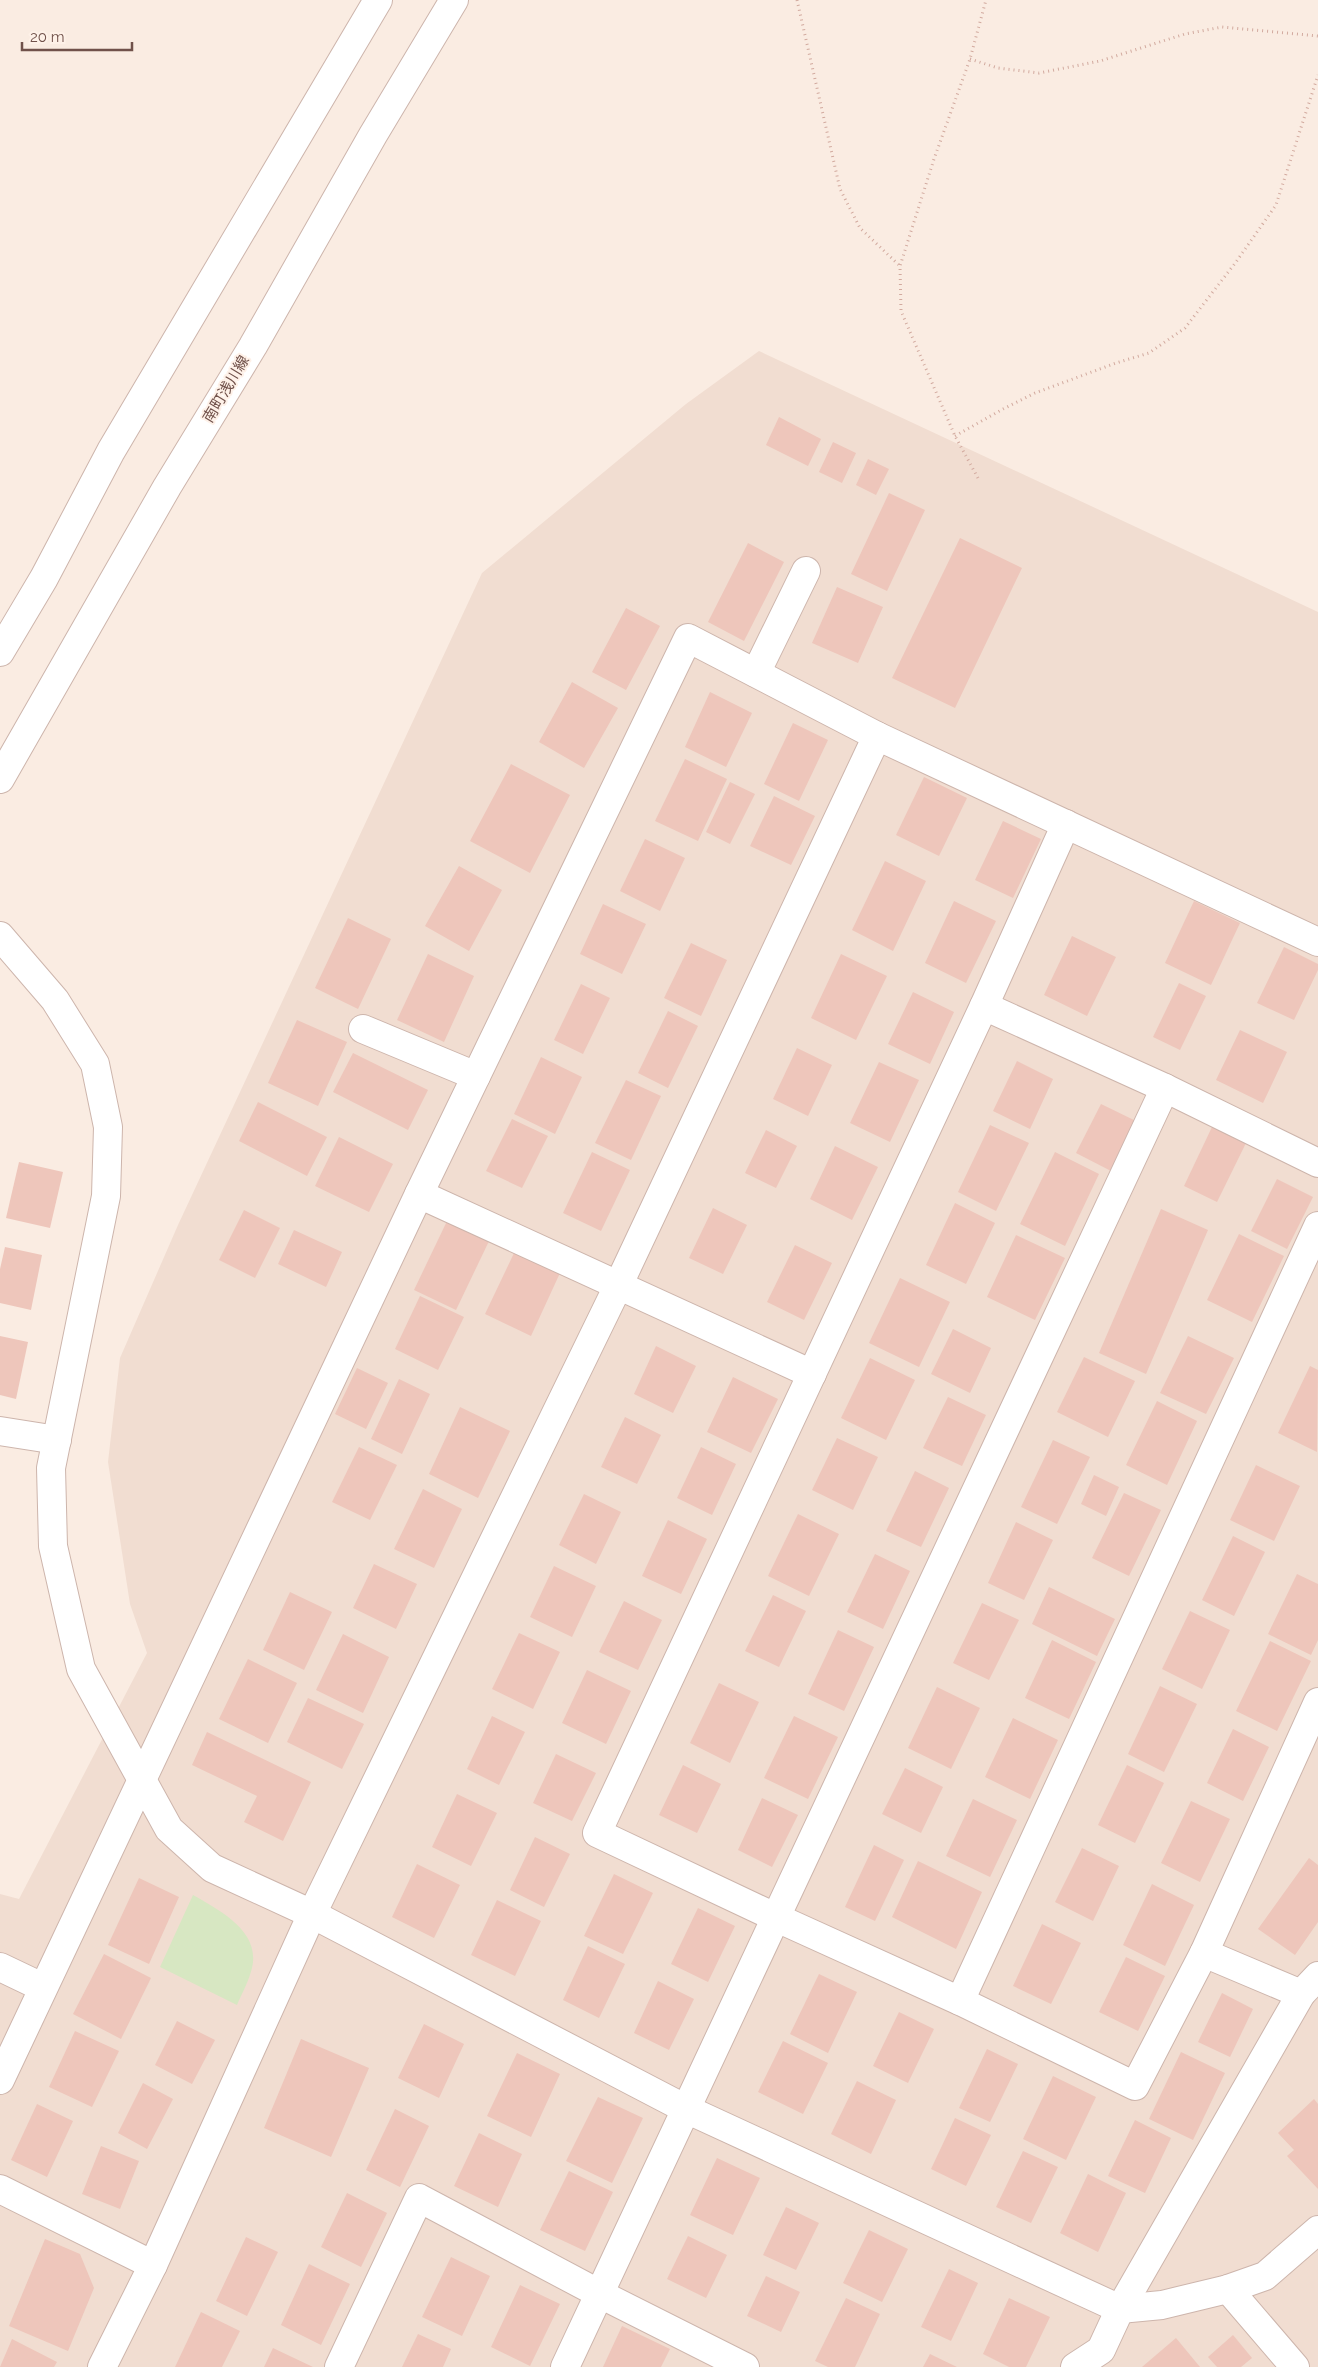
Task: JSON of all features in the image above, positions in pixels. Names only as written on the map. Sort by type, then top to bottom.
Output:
[{"type":"street","points":[[0,652],[44,578],[111,451],[378,0]]},
{"type":"street","name":"南町浅川線","points":[[0,779],[167,487],[253,346],[373,135],[454,0]]},
{"type":"street","points":[[756,673],[806,571]]},
{"type":"street","points":[[0,2080],[419,1194],[688,638],[877,736],[1318,942]]},
{"type":"street","points":[[102,2367],[153,2266],[312,1914],[618,1286],[877,736]]},
{"type":"street","points":[[1066,824],[984,1006],[597,1833],[777,1918],[960,2001],[1135,2086],[1204,1953],[1318,1702]]},
{"type":"street","points":[[0,936],[55,1000],[95,1064],[108,1127],[106,1196],[51,1468],[53,1546],[81,1669],[169,1828],[212,1868],[312,1914],[686,2108],[1120,2310],[1162,2305],[1228,2289],[1265,2276],[1318,2230]]},
{"type":"street","points":[[984,1006],[1165,1088],[1318,1164]]},
{"type":"street","points":[[363,1029],[476,1076]]},
{"type":"street","points":[[565,2367],[1165,1088]]},
{"type":"street","points":[[419,1194],[812,1374]]},
{"type":"street","points":[[960,2001],[1318,1226]]},
{"type":"street","points":[[0,1431],[57,1440]]},
{"type":"street","points":[[1075,2367],[1101,2358],[1120,2310],[1309,1985],[1204,1953]]},
{"type":"street","points":[[0,1967],[42,1988]]},
{"type":"street","points":[[0,2189],[153,2266]]},
{"type":"street","points":[[339,2367],[419,2198],[600,2294],[745,2367]]},
{"type":"street","points":[[1228,2289],[1295,2367]]},
{"type":"path","points":[[797,0],[840,188],[860,228],[900,266]]},
{"type":"path","points":[[978,478],[956,436],[902,312],[900,266],[934,159],[970,59],[986,0]]},
{"type":"path","points":[[970,59],[998,68],[1039,73],[1100,62],[1185,34],[1222,27],[1318,36]]},
{"type":"path","points":[[956,436],[1035,393],[1116,362],[1149,353],[1185,328],[1236,262],[1276,205],[1318,76]]},
{"type":"shaded area","points":[[759,351],[1318,612],[1318,2367],[0,2367],[0,1894],[19,1899],[147,1653],[130,1604],[108,1462],[120,1358],[178,1225],[482,573],[686,404]]},
{"type":"green space","points":[[193,1895],[236,1923],[250,1943],[253,1955],[252,1968],[237,2005],[160,1967]]},
{"type":"building","points":[[779,417],[821,439],[808,466],[766,445]]},
{"type":"building","points":[[833,442],[856,453],[842,483],[819,472]]},
{"type":"building","points":[[868,459],[889,469],[876,495],[856,485]]},
{"type":"building","points":[[889,493],[925,510],[887,591],[851,574]]},
{"type":"building","points":[[960,538],[1022,568],[955,708],[892,678]]},
{"type":"building","points":[[748,543],[784,562],[744,641],[708,622]]},
{"type":"building","points":[[837,587],[883,607],[858,663],[812,643]]},
{"type":"building","points":[[626,608],[660,626],[626,690],[592,672]]},
{"type":"building","points":[[572,682],[618,708],[584,768],[539,742]]},
{"type":"building","points":[[710,692],[752,713],[726,767],[685,747]]},
{"type":"building","points":[[793,723],[828,740],[799,801],[764,784]]},
{"type":"building","points":[[685,759],[727,779],[698,841],[655,821]]},
{"type":"building","points":[[511,764],[570,795],[530,873],[470,841]]},
{"type":"building","points":[[924,777],[967,798],[939,856],[896,835]]},
{"type":"building","points":[[730,782],[755,794],[730,844],[706,832]]},
{"type":"building","points":[[774,796],[815,816],[791,865],[750,846]]},
{"type":"building","points":[[1003,821],[1041,839],[1013,898],[975,880]]},
{"type":"building","points":[[645,839],[685,858],[660,911],[620,891]]},
{"type":"building","points":[[885,861],[926,881],[893,951],[852,930]]},
{"type":"building","points":[[459,866],[502,890],[469,951],[425,926]]},
{"type":"building","points":[[954,901],[996,921],[966,983],[925,963]]},
{"type":"building","points":[[1194,901],[1240,923],[1211,985],[1165,963]]},
{"type":"building","points":[[603,904],[646,924],[622,974],[580,954]]},
{"type":"building","points":[[348,918],[391,939],[358,1009],[315,988]]},
{"type":"building","points":[[1072,936],[1116,957],[1087,1016],[1044,995]]},
{"type":"building","points":[[691,943],[727,960],[701,1016],[664,998]]},
{"type":"building","points":[[1284,947],[1318,964],[1318,970],[1294,1020],[1257,1003]]},
{"type":"building","points":[[428,954],[474,976],[444,1042],[397,1020]]},
{"type":"building","points":[[841,954],[887,976],[856,1040],[811,1018]]},
{"type":"building","points":[[1179,983],[1206,996],[1180,1050],[1153,1037]]},
{"type":"building","points":[[581,984],[610,998],[583,1054],[554,1040]]},
{"type":"building","points":[[913,992],[954,1012],[930,1064],[888,1044]]},
{"type":"building","points":[[668,1011],[698,1026],[668,1088],[638,1073]]},
{"type":"building","points":[[297,1020],[347,1042],[318,1106],[268,1083]]},
{"type":"building","points":[[1240,1030],[1287,1052],[1263,1103],[1216,1080]]},
{"type":"building","points":[[797,1048],[832,1065],[808,1116],[773,1099]]},
{"type":"building","points":[[353,1053],[428,1090],[408,1130],[333,1092]]},
{"type":"building","points":[[541,1057],[582,1077],[555,1134],[514,1114]]},
{"type":"building","points":[[1017,1061],[1053,1079],[1030,1129],[993,1111]]},
{"type":"building","points":[[879,1062],[919,1080],[890,1142],[850,1123]]},
{"type":"building","points":[[626,1080],[661,1096],[631,1160],[595,1143]]},
{"type":"building","points":[[258,1102],[327,1137],[307,1176],[239,1141]]},
{"type":"building","points":[[1101,1104],[1136,1121],[1111,1171],[1076,1153]]},
{"type":"building","points":[[512,1119],[548,1136],[522,1188],[486,1171]]},
{"type":"building","points":[[990,1125],[1029,1143],[996,1211],[958,1192]]},
{"type":"building","points":[[1212,1127],[1246,1143],[1217,1202],[1184,1186]]},
{"type":"building","points":[[766,1130],[797,1146],[776,1188],[745,1173]]},
{"type":"building","points":[[339,1137],[393,1164],[369,1212],[315,1186]]},
{"type":"building","points":[[835,1146],[878,1167],[852,1220],[810,1199]]},
{"type":"building","points":[[592,1152],[630,1170],[601,1231],[563,1213]]},
{"type":"building","points":[[1055,1152],[1099,1174],[1065,1246],[1020,1224]]},
{"type":"building","points":[[19,1162],[63,1172],[50,1228],[6,1218]]},
{"type":"building","points":[[1277,1179],[1313,1197],[1287,1249],[1251,1231]]},
{"type":"building","points":[[955,1203],[995,1223],[966,1284],[926,1265]]},
{"type":"building","points":[[713,1208],[747,1225],[723,1274],[689,1258]]},
{"type":"building","points":[[1161,1209],[1208,1230],[1146,1374],[1099,1353]]},
{"type":"building","points":[[244,1210],[280,1228],[255,1278],[219,1260]]},
{"type":"building","points":[[448,1219],[490,1239],[456,1310],[414,1290]]},
{"type":"building","points":[[294,1230],[342,1252],[326,1287],[278,1264]]},
{"type":"building","points":[[1239,1234],[1284,1256],[1252,1322],[1207,1300]]},
{"type":"building","points":[[1016,1235],[1065,1258],[1035,1320],[987,1297]]},
{"type":"building","points":[[795,1245],[832,1263],[804,1320],[767,1302]]},
{"type":"building","points":[[5,1247],[42,1255],[31,1310],[0,1303],[0,1269]]},
{"type":"building","points":[[515,1251],[560,1273],[531,1336],[485,1314]]},
{"type":"building","points":[[900,1278],[950,1302],[919,1367],[869,1343]]},
{"type":"building","points":[[420,1296],[464,1317],[438,1370],[395,1349]]},
{"type":"building","points":[[953,1329],[991,1348],[970,1393],[931,1374]]},
{"type":"building","points":[[0,1336],[28,1342],[16,1399],[0,1395]]},
{"type":"building","points":[[1188,1336],[1234,1358],[1206,1414],[1160,1393]]},
{"type":"building","points":[[656,1346],[696,1366],[673,1413],[634,1394]]},
{"type":"building","points":[[1084,1357],[1135,1381],[1108,1437],[1057,1412]]},
{"type":"building","points":[[870,1358],[915,1380],[886,1440],[841,1418]]},
{"type":"building","points":[[1310,1366],[1318,1370],[1317,1452],[1278,1433]]},
{"type":"building","points":[[357,1368],[388,1383],[366,1429],[335,1414]]},
{"type":"building","points":[[733,1377],[778,1399],[751,1453],[707,1432]]},
{"type":"building","points":[[399,1379],[430,1394],[402,1454],[371,1439]]},
{"type":"building","points":[[948,1397],[986,1415],[962,1466],[923,1448]]},
{"type":"building","points":[[1157,1401],[1197,1421],[1167,1485],[1126,1465]]},
{"type":"building","points":[[460,1407],[510,1431],[478,1498],[429,1474]]},
{"type":"building","points":[[625,1417],[661,1435],[637,1484],[601,1467]]},
{"type":"building","points":[[837,1438],[878,1457],[853,1510],[812,1490]]},
{"type":"building","points":[[1053,1440],[1090,1457],[1057,1524],[1021,1507]]},
{"type":"building","points":[[359,1447],[397,1465],[370,1520],[332,1502]]},
{"type":"building","points":[[701,1447],[736,1464],[712,1515],[677,1498]]},
{"type":"building","points":[[1256,1465],[1300,1486],[1274,1541],[1230,1520]]},
{"type":"building","points":[[915,1471],[949,1488],[921,1547],[886,1531]]},
{"type":"building","points":[[1094,1475],[1119,1487],[1106,1516],[1081,1504]]},
{"type":"building","points":[[423,1489],[462,1509],[434,1568],[394,1549]]},
{"type":"building","points":[[1124,1493],[1161,1510],[1129,1576],[1092,1558]]},
{"type":"building","points":[[584,1494],[621,1512],[596,1564],[559,1545]]},
{"type":"building","points":[[798,1514],[839,1534],[809,1596],[768,1576]]},
{"type":"building","points":[[668,1520],[707,1539],[681,1594],[642,1576]]},
{"type":"building","points":[[1016,1522],[1053,1540],[1024,1600],[988,1583]]},
{"type":"building","points":[[1233,1536],[1265,1552],[1234,1616],[1202,1600]]},
{"type":"building","points":[[875,1554],[910,1571],[883,1629],[847,1612]]},
{"type":"building","points":[[374,1564],[417,1584],[396,1629],[353,1608]]},
{"type":"building","points":[[554,1566],[596,1586],[572,1637],[530,1617]]},
{"type":"building","points":[[1297,1574],[1318,1584],[1318,1640],[1311,1655],[1268,1634]]},
{"type":"building","points":[[1049,1587],[1115,1619],[1097,1656],[1032,1624]]},
{"type":"building","points":[[290,1592],[332,1612],[304,1670],[263,1650]]},
{"type":"building","points":[[773,1595],[806,1611],[779,1667],[745,1651]]},
{"type":"building","points":[[624,1601],[662,1620],[638,1670],[599,1652]]},
{"type":"building","points":[[982,1603],[1019,1620],[989,1680],[953,1663]]},
{"type":"building","points":[[1190,1611],[1230,1630],[1202,1689],[1162,1669]]},
{"type":"building","points":[[838,1630],[874,1647],[844,1711],[808,1694]]},
{"type":"building","points":[[519,1633],[560,1652],[533,1709],[492,1689]]},
{"type":"building","points":[[343,1634],[389,1657],[363,1713],[316,1690]]},
{"type":"building","points":[[1052,1640],[1096,1662],[1069,1719],[1025,1698]]},
{"type":"building","points":[[1270,1641],[1311,1661],[1277,1731],[1236,1711]]},
{"type":"building","points":[[248,1659],[297,1683],[268,1743],[219,1719]]},
{"type":"building","points":[[587,1670],[631,1691],[606,1744],[562,1723]]},
{"type":"building","points":[[719,1683],[759,1702],[730,1763],[690,1743]]},
{"type":"building","points":[[1160,1686],[1197,1704],[1164,1772],[1128,1754]]},
{"type":"building","points":[[937,1687],[980,1708],[951,1769],[908,1748]]},
{"type":"building","points":[[308,1698],[364,1724],[342,1769],[287,1742]]},
{"type":"building","points":[[492,1716],[525,1732],[499,1785],[467,1769]]},
{"type":"building","points":[[794,1716],[838,1737],[808,1799],[764,1778]]},
{"type":"building","points":[[1013,1718],[1058,1740],[1030,1799],[985,1777]]},
{"type":"building","points":[[1233,1729],[1269,1747],[1243,1801],[1207,1783]]},
{"type":"building","points":[[207,1732],[311,1782],[283,1841],[244,1822],[257,1796],[192,1765]]},
{"type":"building","points":[[556,1754],[596,1773],[572,1821],[533,1803]]},
{"type":"building","points":[[683,1765],[721,1784],[697,1833],[659,1815]]},
{"type":"building","points":[[1127,1765],[1164,1783],[1135,1843],[1098,1825]]},
{"type":"building","points":[[905,1768],[943,1787],[921,1833],[882,1814]]},
{"type":"building","points":[[457,1794],[497,1813],[471,1866],[432,1847]]},
{"type":"building","points":[[762,1798],[798,1815],[772,1867],[738,1850]]},
{"type":"building","points":[[973,1799],[1017,1820],[990,1877],[946,1856]]},
{"type":"building","points":[[1191,1801],[1230,1819],[1200,1882],[1161,1863]]},
{"type":"building","points":[[535,1837],[570,1854],[544,1907],[510,1890]]},
{"type":"building","points":[[874,1845],[904,1860],[875,1921],[845,1907]]},
{"type":"building","points":[[1082,1848],[1119,1866],[1093,1921],[1055,1902]]},
{"type":"building","points":[[1309,1858],[1318,1865],[1318,1922],[1295,1955],[1258,1929]]},
{"type":"building","points":[[918,1861],[982,1892],[956,1949],[892,1917]]},
{"type":"building","points":[[417,1864],[460,1885],[434,1938],[392,1917]]},
{"type":"building","points":[[614,1874],[653,1893],[623,1954],[584,1936]]},
{"type":"building","points":[[139,1878],[179,1897],[149,1964],[108,1945]]},
{"type":"building","points":[[1152,1884],[1194,1905],[1165,1966],[1123,1945]]},
{"type":"building","points":[[497,1900],[541,1921],[515,1976],[471,1955]]},
{"type":"building","points":[[698,1908],[735,1926],[708,1982],[671,1964]]},
{"type":"building","points":[[1042,1924],[1081,1943],[1051,2004],[1013,1986]]},
{"type":"building","points":[[588,1946],[625,1964],[599,2018],[563,2000]]},
{"type":"building","points":[[104,1954],[151,1978],[121,2039],[73,2014]]},
{"type":"building","points":[[1126,1957],[1165,1976],[1138,2031],[1099,2012]]},
{"type":"building","points":[[819,1974],[857,1992],[828,2053],[790,2034]]},
{"type":"building","points":[[658,1981],[694,1999],[669,2050],[634,2033]]},
{"type":"building","points":[[1222,1993],[1253,2009],[1230,2057],[1198,2042]]},
{"type":"building","points":[[899,2012],[934,2029],[908,2083],[873,2066]]},
{"type":"building","points":[[177,2021],[215,2040],[192,2084],[155,2065]]},
{"type":"building","points":[[424,2024],[464,2044],[439,2098],[398,2078]]},
{"type":"building","points":[[75,2031],[119,2051],[92,2107],[49,2087]]},
{"type":"building","points":[[301,2039],[369,2068],[331,2157],[264,2128]]},
{"type":"building","points":[[783,2041],[828,2063],[803,2114],[758,2092]]},
{"type":"building","points":[[987,2049],[1018,2064],[990,2122],[959,2108]]},
{"type":"building","points":[[1181,2052],[1225,2073],[1193,2140],[1149,2119]]},
{"type":"building","points":[[517,2053],[560,2074],[531,2137],[487,2116]]},
{"type":"building","points":[[1053,2076],[1096,2097],[1066,2160],[1023,2139]]},
{"type":"building","points":[[857,2081],[896,2100],[871,2154],[831,2134]]},
{"type":"building","points":[[143,2083],[173,2099],[147,2149],[118,2133]]},
{"type":"building","points":[[598,2097],[643,2118],[612,2183],[566,2161]]},
{"type":"building","points":[[1314,2099],[1318,2104],[1318,2189],[1287,2156],[1294,2150],[1278,2133]]},
{"type":"building","points":[[37,2104],[73,2121],[47,2177],[11,2160]]},
{"type":"building","points":[[395,2109],[429,2126],[400,2187],[366,2170]]},
{"type":"building","points":[[955,2118],[991,2135],[966,2186],[931,2169]]},
{"type":"building","points":[[1135,2120],[1171,2138],[1145,2193],[1108,2176]]},
{"type":"building","points":[[479,2133],[522,2154],[498,2207],[454,2186]]},
{"type":"building","points":[[101,2146],[139,2161],[120,2209],[82,2194]]},
{"type":"building","points":[[1023,2151],[1058,2167],[1031,2223],[996,2207]]},
{"type":"building","points":[[717,2158],[760,2178],[733,2235],[690,2215]]},
{"type":"building","points":[[569,2171],[613,2192],[585,2251],[540,2230]]},
{"type":"building","points":[[1088,2174],[1126,2193],[1098,2252],[1060,2233]]},
{"type":"building","points":[[347,2193],[387,2213],[361,2267],[321,2247]]},
{"type":"building","points":[[786,2207],[819,2223],[796,2270],[763,2255]]},
{"type":"building","points":[[869,2230],[908,2249],[882,2302],[843,2283]]},
{"type":"building","points":[[688,2236],[727,2255],[706,2298],[667,2279]]},
{"type":"building","points":[[246,2237],[278,2252],[247,2316],[216,2301]]},
{"type":"building","points":[[45,2239],[80,2254],[94,2288],[68,2351],[9,2326]]},
{"type":"building","points":[[451,2257],[490,2276],[462,2336],[422,2317]]},
{"type":"building","points":[[309,2264],[350,2284],[321,2345],[281,2325]]},
{"type":"building","points":[[949,2269],[978,2283],[951,2341],[921,2327]]},
{"type":"building","points":[[766,2276],[800,2292],[781,2332],[747,2316]]},
{"type":"building","points":[[520,2285],[560,2304],[530,2366],[491,2347]]},
{"type":"building","points":[[846,2298],[880,2314],[855,2367],[828,2367],[815,2361]]},
{"type":"building","points":[[1009,2298],[1050,2317],[1026,2367],[1009,2367],[983,2354]]},
{"type":"building","points":[[201,2312],[240,2331],[222,2367],[175,2367]]},
{"type":"building","points":[[622,2326],[670,2349],[661,2367],[603,2367]]},
{"type":"building","points":[[418,2334],[451,2349],[443,2367],[402,2367]]},
{"type":"building","points":[[1233,2335],[1252,2358],[1241,2367],[1217,2367],[1208,2357]]},
{"type":"building","points":[[1176,2338],[1200,2367],[1142,2367]]},
{"type":"building","points":[[12,2339],[57,2362],[54,2367],[0,2367]]},
{"type":"building","points":[[273,2348],[313,2367],[264,2367]]},
{"type":"building","points":[[930,2354],[957,2367],[923,2367]]}]
